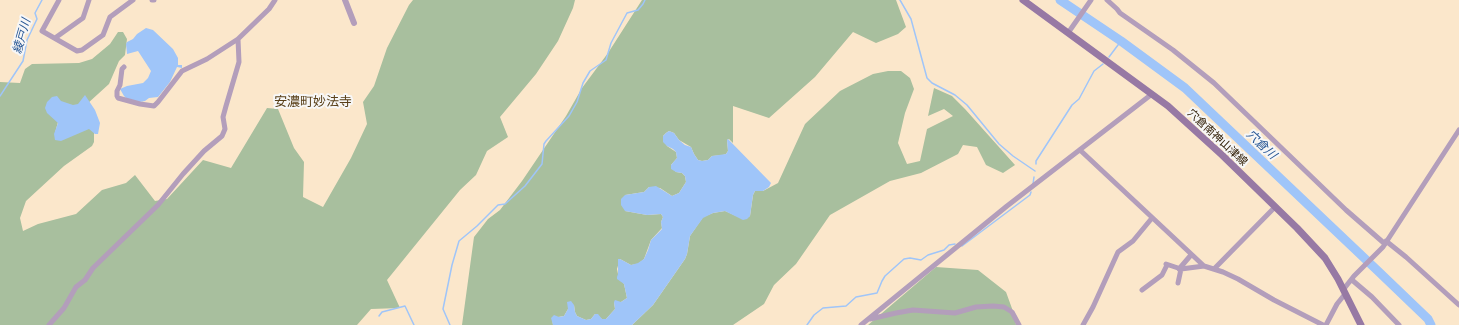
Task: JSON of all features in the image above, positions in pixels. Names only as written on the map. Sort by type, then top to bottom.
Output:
[{"type":"main road","name":"穴倉南神山津線","points":[[1023,0],[1069,31],[1152,94],[1196,131],[1275,207],[1326,258],[1360,325]]},
{"type":"street","points":[[59,0],[42,31],[77,51],[82,50],[103,35],[110,17],[133,0]]},
{"type":"street","points":[[55,38],[83,18],[90,0]]},
{"type":"street","points":[[124,66],[122,69],[120,85],[117,89],[120,100],[152,106],[158,102],[182,71],[207,59],[238,39],[269,9],[274,0]]},
{"type":"street","points":[[345,0],[354,23]]},
{"type":"street","points":[[1069,31],[1091,0]]},
{"type":"street","points":[[1107,0],[1117,8],[1120,13],[1178,54],[1214,82],[1346,210],[1385,244],[1411,262],[1459,305]]},
{"type":"street","points":[[49,325],[64,308],[76,288],[85,280],[93,268],[158,205],[204,151],[222,136],[225,129],[223,117],[239,62],[238,39]]},
{"type":"street","points":[[861,325],[1007,206],[1152,94]]},
{"type":"street","points":[[1080,150],[1204,266],[1238,279],[1274,300],[1325,325],[1353,278],[1385,244],[1459,130]]},
{"type":"street","points":[[1214,269],[1275,207]]},
{"type":"street","points":[[1083,325],[1093,307],[1118,252],[1133,241],[1152,218]]},
{"type":"street","points":[[1178,283],[1180,269],[1191,255]]},
{"type":"street","points":[[1142,290],[1164,273],[1167,265],[1180,269],[1204,266]]},
{"type":"street","points":[[1353,278],[1399,325]]},
{"type":"street","points":[[867,320],[913,310],[955,314],[976,307],[993,306],[1004,307],[1012,312],[1019,325]]},
{"type":"green space","points":[[413,0],[575,0],[573,8],[558,41],[536,74],[500,117],[508,137],[487,151],[476,175],[460,190],[387,280],[400,308],[371,309],[357,325],[0,325],[0,82],[20,83],[25,69],[32,64],[79,63],[92,59],[110,44],[118,32],[123,32],[127,39],[125,55],[119,61],[109,84],[87,104],[58,122],[55,133],[91,127],[94,131],[94,142],[92,146],[64,166],[26,201],[20,218],[23,231],[38,224],[76,214],[102,190],[126,183],[135,175],[155,201],[167,199],[203,160],[231,168],[267,108],[278,109],[294,148],[304,162],[303,197],[323,207],[351,158],[367,124],[363,102],[374,86],[387,48]]},
{"type":"green space","points":[[642,0],[896,0],[906,27],[898,34],[876,43],[853,32],[815,77],[769,118],[733,106],[733,143],[729,139],[727,140],[728,151],[726,154],[712,156],[708,160],[698,160],[691,147],[679,140],[674,133],[669,131],[666,133],[663,136],[667,146],[676,152],[677,158],[671,165],[676,172],[682,173],[685,176],[686,182],[679,193],[672,196],[660,188],[649,187],[644,192],[625,195],[625,211],[647,215],[661,214],[663,217],[661,222],[662,228],[651,240],[644,259],[638,264],[631,265],[620,259],[617,269],[618,274],[624,284],[627,298],[621,302],[614,302],[615,309],[606,319],[602,319],[595,314],[591,319],[586,320],[577,316],[574,305],[568,309],[564,316],[552,318],[553,325],[462,325],[474,237],[488,219],[500,210],[522,181],[566,116],[582,88],[608,53]]},
{"type":"green space","points":[[888,71],[901,71],[910,78],[914,89],[905,113],[898,143],[907,164],[920,161],[927,129],[953,116],[944,109],[928,116],[934,88],[952,96],[1015,165],[1003,173],[986,165],[977,147],[963,145],[958,154],[921,173],[890,181],[830,215],[796,264],[774,285],[764,304],[733,325],[632,325],[653,305],[685,259],[690,236],[703,217],[713,213],[725,211],[743,219],[750,216],[755,191],[763,191],[778,183],[805,124],[840,91],[873,74]]},
{"type":"green space","points":[[936,267],[978,270],[1006,292],[1014,314],[1016,325],[868,325]]},
{"type":"water","points":[[146,28],[153,30],[173,49],[178,58],[178,65],[182,65],[182,68],[177,67],[170,82],[158,97],[149,98],[140,102],[127,99],[120,89],[143,83],[148,78],[151,71],[138,51],[127,54],[127,42]]},
{"type":"water","points":[[85,95],[95,110],[100,123],[98,134],[95,134],[89,129],[61,141],[55,140],[54,134],[58,123],[47,113],[45,108],[47,102],[52,97],[57,96],[61,101],[73,105],[78,104]]},
{"type":"water","points":[[669,131],[674,133],[685,145],[691,147],[698,160],[702,161],[708,160],[712,156],[726,154],[728,151],[728,139],[771,183],[769,187],[763,191],[755,191],[750,216],[747,219],[743,220],[725,211],[713,213],[703,218],[690,236],[685,259],[653,305],[632,325],[553,325],[551,318],[554,315],[559,317],[564,316],[568,309],[567,302],[571,301],[574,305],[577,316],[586,320],[591,319],[595,314],[598,314],[602,319],[606,319],[615,309],[615,300],[621,302],[627,298],[624,284],[617,279],[618,259],[631,265],[644,259],[651,240],[662,229],[661,222],[663,217],[661,214],[647,215],[625,211],[621,205],[621,199],[625,195],[644,192],[649,187],[656,186],[672,196],[679,193],[686,182],[685,176],[682,173],[671,169],[671,165],[677,158],[676,152],[663,142],[663,136]]},
{"type":"waterway","name":"綾戸川","points":[[0,96],[23,61],[27,40],[37,19],[35,13],[42,0]]},
{"type":"waterway","points":[[450,325],[443,309],[452,265],[459,241],[498,205],[505,204],[525,186],[542,164],[544,144],[569,116],[577,102],[583,83],[590,71],[606,60],[611,43],[627,13],[638,10],[645,0]]},
{"type":"waterway","points":[[900,0],[911,19],[927,78],[932,83],[955,95],[967,105],[999,144],[1013,156],[1035,171]]},
{"type":"waterway","name":"穴倉川","points":[[1060,0],[1121,41],[1185,88],[1428,319],[1431,325]]},
{"type":"waterway","points":[[1109,57],[1121,41]]},
{"type":"waterway","points":[[1036,164],[1036,161],[1072,105],[1079,99],[1094,71],[1103,64]]},
{"type":"waterway","points":[[1033,184],[1034,177]]},
{"type":"waterway","points":[[962,246],[1030,195],[1031,192]]},
{"type":"waterway","points":[[807,325],[814,315],[823,308],[846,306],[856,297],[877,293],[885,276],[904,259],[910,258],[921,260],[928,255],[944,250],[949,245],[955,244]]},
{"type":"waterway","points":[[379,316],[382,312],[405,306],[414,325]]},
{"type":"district","name":"安濃町妙法寺","points":[[313,101]]}]
